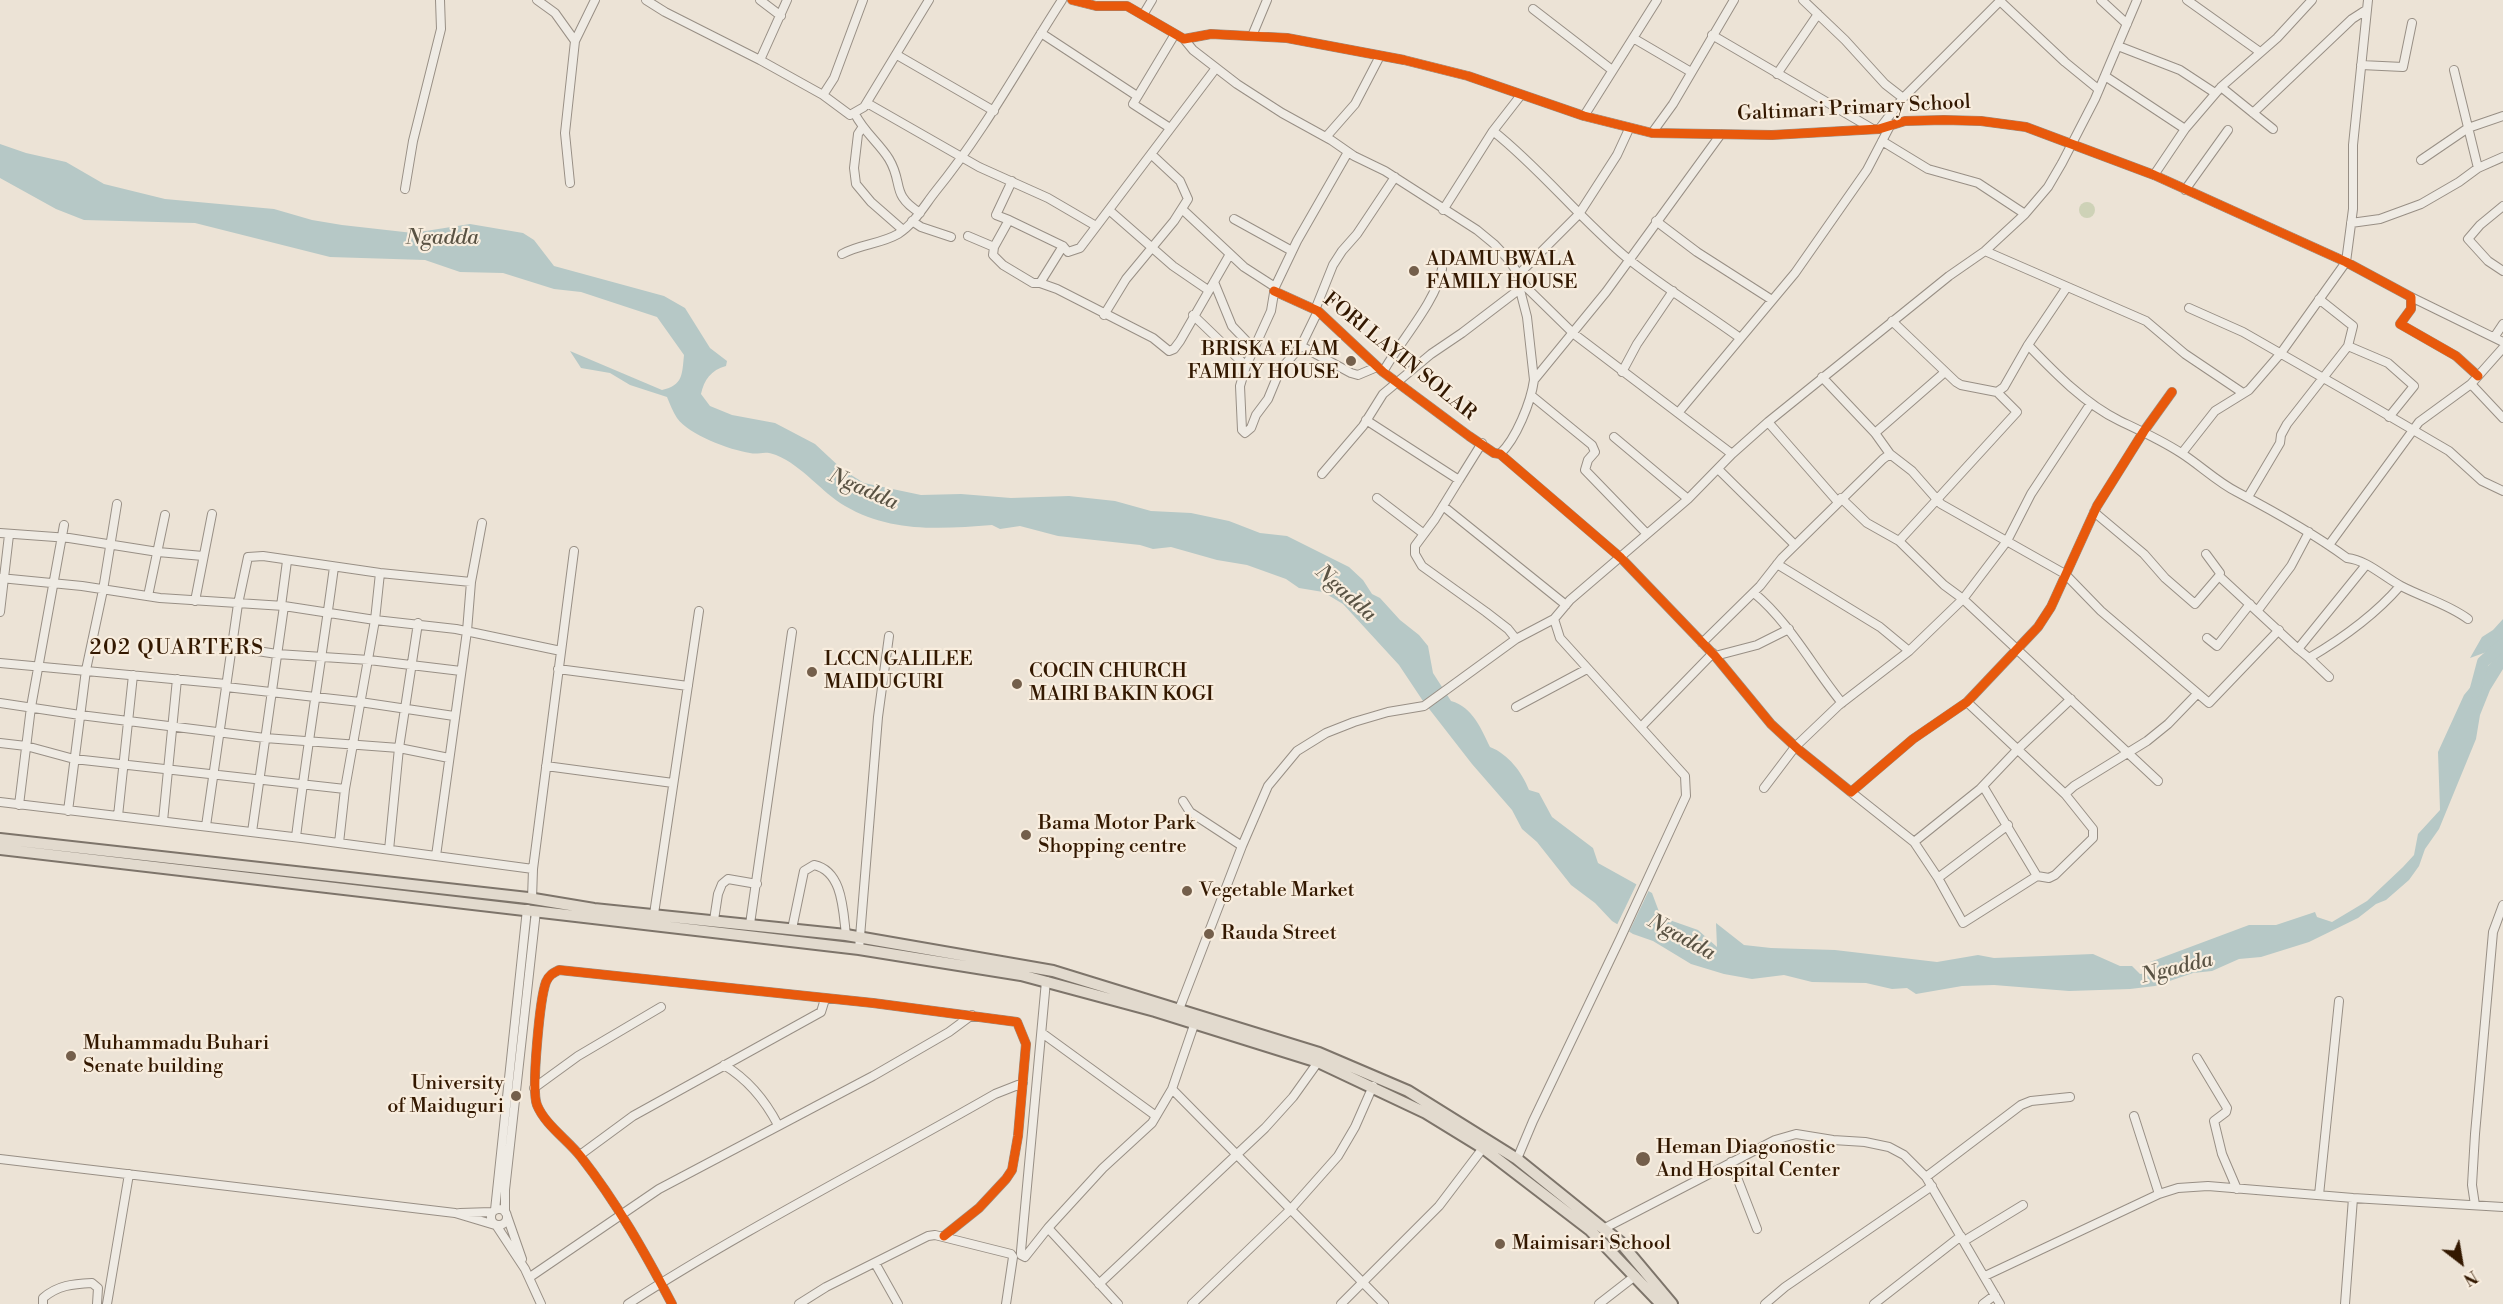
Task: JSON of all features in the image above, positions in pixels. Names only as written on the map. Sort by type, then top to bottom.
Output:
[{"type":"highway","points":[[0,839],[859,949],[1098,990],[1293,1049],[1408,1091],[1517,1159],[1620,1242],[1661,1304]]},
{"type":"highway","points":[[0,849],[532,906],[654,914],[846,935],[1053,971],[1098,990]]},
{"type":"highway","points":[[1178,1013],[1195,1022],[1293,1049],[1426,1113],[1483,1149],[1590,1230],[1635,1276],[1672,1304]]},
{"type":"street","points":[[405,189],[413,141],[441,29],[440,0]]},
{"type":"street","points":[[537,0],[555,14],[575,41]]},
{"type":"street","points":[[570,183],[565,133],[575,41],[595,0]]},
{"type":"street","points":[[646,0],[823,95],[850,115],[855,114],[867,103],[929,0]]},
{"type":"street","points":[[760,0],[781,16]]},
{"type":"street","points":[[760,60],[787,0]]},
{"type":"street","points":[[823,95],[834,78],[863,0]]},
{"type":"street","points":[[842,254],[855,246],[874,243],[898,234],[920,213],[963,158],[1062,0]]},
{"type":"street","points":[[1072,0],[1096,6],[1127,6],[1143,15],[1184,39],[1193,50],[1216,68],[1282,113],[1395,177],[1494,244],[1518,274],[1527,317],[1534,380],[1532,396],[1509,445],[1500,454]]},
{"type":"street","points":[[1143,15],[1152,0]]},
{"type":"street","points":[[1252,36],[1267,0]]},
{"type":"street","points":[[1584,116],[1657,0]]},
{"type":"street","points":[[1652,133],[1673,104],[1734,0]]},
{"type":"street","points":[[1803,0],[1885,84],[1903,98]]},
{"type":"street","points":[[2101,0],[2127,24]]},
{"type":"street","points":[[1178,1013],[1242,846],[1268,786],[1297,751],[1326,733],[1354,722],[1388,712],[1424,706],[1516,639],[1554,619],[1566,605],[1688,499],[1732,454],[1768,422],[1949,276],[1985,251],[2025,214],[2048,187],[2098,89],[2137,0]]},
{"type":"street","points":[[2187,0],[2260,52]]},
{"type":"street","points":[[2154,175],[2185,129],[2215,93],[2277,38],[2312,0]]},
{"type":"street","points":[[2182,453],[2215,411],[2249,390],[2281,353],[2346,262],[2351,223],[2353,146],[2368,0]]},
{"type":"street","points":[[1712,35],[1875,129],[2000,1],[2065,62],[2098,89]]},
{"type":"street","points":[[1533,9],[1612,70]]},
{"type":"street","points":[[2253,113],[2352,19],[2366,10]]},
{"type":"street","points":[[1777,74],[1818,14]]},
{"type":"street","points":[[2361,64],[2403,67],[2412,23]]},
{"type":"street","points":[[1041,33],[1137,96]]},
{"type":"street","points":[[1170,128],[1133,104],[1175,34]]},
{"type":"street","name":"Galtimari Primary School","points":[[1184,39],[1211,34],[1287,38],[1380,56],[1468,76],[1584,116],[1652,133],[1772,135],[1875,129],[1891,124],[1944,120],[1981,121],[2026,127],[2154,175],[2346,262],[2447,316],[2495,336],[2503,342]]},
{"type":"street","points":[[1633,38],[1691,72]]},
{"type":"street","points":[[2118,46],[2180,70],[2215,93]]},
{"type":"street","points":[[897,55],[994,111]]},
{"type":"street","points":[[1326,137],[1355,104],[1380,56]]},
{"type":"street","points":[[1012,181],[996,215],[1063,246],[1068,252],[1080,248],[1216,68]]},
{"type":"street","points":[[2454,70],[2478,168]]},
{"type":"street","points":[[2104,76],[2185,129]]},
{"type":"street","points":[[2221,87],[2273,129]]},
{"type":"street","points":[[1443,210],[1493,131],[1521,95]]},
{"type":"street","points":[[867,103],[963,158],[1048,198],[1096,226]]},
{"type":"street","points":[[855,114],[862,128],[889,159],[895,171],[899,194],[906,205],[920,213]]},
{"type":"street","points":[[2421,160],[2468,128],[2503,116]]},
{"type":"street","points":[[1678,413],[1795,273],[1867,170],[1891,124]]},
{"type":"street","points":[[862,128],[858,134],[854,168],[856,184],[871,202],[903,230]]},
{"type":"street","points":[[1518,274],[1579,214],[1617,155],[1629,129]]},
{"type":"street","points":[[2185,190],[2228,130]]},
{"type":"street","points":[[1493,131],[1520,152],[1579,214],[1629,259],[1740,338]]},
{"type":"street","points":[[1534,380],[1574,334],[1721,134]]},
{"type":"street","points":[[1882,141],[1928,169],[1978,183],[2025,214]]},
{"type":"street","points":[[1348,152],[1292,251],[1274,289],[1271,311],[1246,366],[1240,386],[1242,430],[1245,433],[1251,428],[1256,415],[1268,399],[1280,370],[1301,346],[1333,265],[1395,177]]},
{"type":"street","points":[[1104,315],[1126,279],[1188,199],[1180,182],[1151,154]]},
{"type":"street","points":[[2351,223],[2380,219],[2421,204],[2478,168],[2503,157]]},
{"type":"street","points":[[2495,161],[2503,167]]},
{"type":"street","points":[[2503,206],[2480,225],[2468,239],[2488,261],[2503,271]]},
{"type":"street","name":"FORI LAYIN SOLAR","points":[[1182,209],[1244,267],[1274,289],[1317,310],[1380,370],[1444,418],[1494,453],[1500,454],[1621,558],[1714,654],[1771,724],[1795,747],[1914,842],[1938,878],[1963,923],[2037,876]]},
{"type":"street","points":[[1109,210],[1152,248],[1208,290]]},
{"type":"street","points":[[1234,219],[1292,251]]},
{"type":"street","points":[[1009,220],[994,247],[993,255],[1004,265],[1033,283],[1057,289],[1153,338],[1169,351],[1174,349],[1180,341],[1230,254]]},
{"type":"street","points":[[912,221],[921,227],[951,237]]},
{"type":"street","points":[[1656,221],[1689,247],[1772,300]]},
{"type":"street","points":[[968,236],[994,247]]},
{"type":"street","points":[[1040,283],[1063,246]]},
{"type":"street","points":[[1985,251],[2146,321],[2185,354],[2243,393]]},
{"type":"street","points":[[1301,346],[1351,373],[1358,375],[1380,370],[1423,309],[1440,278],[1442,269]]},
{"type":"street","points":[[1214,282],[1232,326],[1254,349]]},
{"type":"street","points":[[1997,392],[2004,387],[2028,345],[2067,287]]},
{"type":"street","points":[[1522,288],[1622,372],[1732,454]]},
{"type":"street","points":[[1322,474],[1346,447],[1383,394],[1431,354],[1522,288]]},
{"type":"street","points":[[1622,372],[1637,344],[1673,291]]},
{"type":"street","points":[[2410,297],[2411,309],[2400,324],[2456,356],[2478,376]]},
{"type":"street","points":[[2248,497],[2280,443],[2281,435],[2287,424],[2348,346],[2353,326],[2319,299]]},
{"type":"street","points":[[2189,308],[2243,332],[2412,432],[2450,451],[2482,481],[2503,491]]},
{"type":"street","points":[[1193,315],[1246,366]]},
{"type":"street","points":[[1892,321],[1961,385],[1997,392],[2017,412],[1899,541]]},
{"type":"street","points":[[2495,336],[2503,324]]},
{"type":"street","points":[[2028,345],[2049,367],[2091,403],[2119,421],[2144,431],[2182,453],[2236,492],[2309,532],[2347,558],[2356,559],[2400,586],[2426,599],[2451,607],[2468,619]]},
{"type":"street","points":[[2348,346],[2388,363],[2414,386],[2389,417]]},
{"type":"street","points":[[2329,545],[2419,422],[2471,384],[2503,348]]},
{"type":"street","points":[[1875,433],[1945,372]]},
{"type":"street","points":[[1822,377],[1875,433],[1890,454],[1912,471],[1938,501],[2065,574],[2101,611],[2209,704],[2258,649],[2279,630]]},
{"type":"street","points":[[2471,384],[2503,418]]},
{"type":"street","points":[[1851,792],[1913,739],[1967,702],[2038,627],[2051,607],[2094,512],[2144,431],[2172,392]]},
{"type":"street","points":[[1532,396],[1592,445],[1595,452],[1588,460],[1585,470],[1647,534]]},
{"type":"street","points":[[1764,788],[1795,747],[1842,703],[1909,651],[1963,599],[2007,541],[2031,494],[2091,403]]},
{"type":"street","points":[[1366,420],[1459,480]]},
{"type":"street","points":[[1768,422],[1839,500],[1867,523],[1899,541],[2158,781]]},
{"type":"street","points":[[1614,437],[1688,499]]},
{"type":"street","points":[[1482,443],[1415,546],[1414,554],[1422,566],[1508,629],[1516,639]]},
{"type":"street","points":[[1702,643],[1754,593],[1777,564],[1839,500],[1890,454]]},
{"type":"street","points":[[1718,469],[1795,545]]},
{"type":"street","points":[[1377,498],[1424,534]]},
{"type":"street","points":[[68,810],[86,670],[103,590],[117,504]]},
{"type":"street","points":[[1443,506],[1566,605]]},
{"type":"street","points":[[2094,512],[2144,554],[2165,578],[2195,604],[2219,576]]},
{"type":"street","points":[[195,601],[212,514]]},
{"type":"street","points":[[148,596],[165,515]]},
{"type":"street","points":[[436,856],[467,631],[471,582],[482,523]]},
{"type":"street","points":[[19,805],[31,707],[64,525]]},
{"type":"street","points":[[2258,610],[2291,566],[2309,532]]},
{"type":"street","points":[[0,533],[203,556]]},
{"type":"street","points":[[0,612],[2,578],[9,535]]},
{"type":"street","points":[[455,1213],[495,1225],[504,1224],[506,1214],[505,1190],[532,906],[533,869],[574,551]]},
{"type":"street","points":[[2205,554],[2220,573],[2219,576],[2329,677]]},
{"type":"street","points":[[206,826],[231,646],[248,557],[262,556],[380,573],[471,582]]},
{"type":"street","points":[[252,832],[272,693],[287,561]]},
{"type":"street","points":[[1777,564],[1880,627],[1909,651]]},
{"type":"street","points":[[2298,650],[2366,565]]},
{"type":"street","points":[[296,837],[307,741],[322,657],[334,567]]},
{"type":"street","points":[[339,843],[345,789],[369,660],[380,573]]},
{"type":"street","points":[[2,578],[195,601],[282,606],[375,620],[418,623],[561,651]]},
{"type":"street","points":[[2310,658],[2356,628],[2400,586]]},
{"type":"street","points":[[1754,593],[1774,609],[1842,703]]},
{"type":"street","points":[[2207,638],[2217,645],[2250,604]]},
{"type":"street","points":[[654,914],[699,611]]},
{"type":"street","points":[[1517,1159],[1686,796],[1685,776],[1560,638],[1554,619]]},
{"type":"street","points":[[389,850],[399,748],[407,709],[418,623]]},
{"type":"street","points":[[1641,728],[1714,654],[1757,645],[1789,629]]},
{"type":"street","points":[[750,924],[792,632]]},
{"type":"street","points":[[859,949],[878,717],[889,636]]},
{"type":"street","points":[[231,646],[277,654],[369,660],[460,670]]},
{"type":"street","points":[[0,663],[177,679],[454,716]]},
{"type":"street","points":[[558,669],[688,686]]},
{"type":"street","points":[[1516,707],[1587,669]]},
{"type":"street","points":[[118,816],[133,675]]},
{"type":"street","points":[[163,821],[177,679]]},
{"type":"street","points":[[2065,794],[2168,724],[2197,694]]},
{"type":"street","points":[[1914,842],[1983,786],[2071,699]]},
{"type":"street","points":[[1967,702],[2065,794],[2093,829],[2093,838],[2055,875],[2049,878],[2037,876],[1983,786]]},
{"type":"street","points":[[0,703],[80,716],[265,738],[399,748],[449,758]]},
{"type":"street","points":[[0,744],[26,746],[74,759],[345,789]]},
{"type":"street","points":[[546,766],[673,783]]},
{"type":"street","points":[[1183,801],[1190,812],[1242,846]]},
{"type":"street","points":[[0,802],[296,837],[533,869]]},
{"type":"street","points":[[1938,878],[2008,825]]},
{"type":"street","points":[[792,929],[804,871],[814,865],[824,867],[834,879],[842,900],[846,935]]},
{"type":"street","points":[[714,920],[722,884],[728,879],[757,884]]},
{"type":"street","points":[[2475,1204],[2472,1185],[2475,1134],[2493,932],[2503,905]]},
{"type":"street","points":[[532,906],[494,1211],[490,1219],[530,1277],[541,1304]]},
{"type":"street","points":[[672,1304],[623,1214],[580,1155],[537,1105],[534,1088],[540,1012],[546,982],[550,975],[559,970],[769,991],[1017,1022],[1026,1044],[1018,1136],[1012,1170],[979,1208],[944,1236]]},
{"type":"street","points":[[1046,981],[1021,1255],[1029,1254],[1048,1227],[1103,1168],[1152,1123],[1172,1089],[1195,1022]]},
{"type":"street","points":[[580,1155],[633,1116],[821,1012],[825,999]]},
{"type":"street","points":[[2319,1195],[2339,1001]]},
{"type":"street","points":[[534,1088],[578,1056],[661,1007]]},
{"type":"street","points":[[530,1277],[659,1189],[873,1076],[949,1032],[972,1015]]},
{"type":"street","points":[[1042,1034],[1156,1116]]},
{"type":"street","points":[[2197,1059],[2228,1108],[2214,1121],[2222,1154],[2237,1188]]},
{"type":"street","points":[[1100,1284],[1265,1128],[1293,1097],[1318,1062]]},
{"type":"street","points":[[724,1065],[740,1074],[766,1101],[778,1125]]},
{"type":"street","points":[[628,1304],[661,1282],[995,1094],[1023,1083]]},
{"type":"street","points":[[1192,1304],[1291,1209],[1338,1156],[1373,1086]]},
{"type":"street","points":[[1172,1089],[1384,1304]]},
{"type":"street","points":[[1926,1177],[2021,1106],[2031,1101],[2070,1097]]},
{"type":"street","points":[[2134,1116],[2159,1194]]},
{"type":"street","points":[[1603,1229],[1774,1140],[1796,1134],[1889,1146],[1904,1155],[1926,1177],[1985,1276],[1987,1286],[2000,1304]]},
{"type":"street","points":[[1341,1304],[1439,1206],[1483,1149]]},
{"type":"street","points":[[0,1159],[455,1213],[502,1210],[506,1214],[525,1269]]},
{"type":"street","points":[[1731,1162],[1757,1229]]},
{"type":"street","points":[[107,1304],[129,1174]]},
{"type":"street","points":[[1765,1304],[1785,1287],[1932,1186]]},
{"type":"street","points":[[1985,1276],[2159,1194],[2178,1188],[2237,1188],[2503,1207]]},
{"type":"street","points":[[2345,1304],[2353,1198]]},
{"type":"street","points":[[1874,1304],[1962,1238],[2013,1213],[2023,1205]]},
{"type":"street","points":[[1048,1227],[1118,1304]]},
{"type":"street","points":[[804,1303],[826,1287],[928,1236],[944,1236],[1011,1254],[1013,1257],[1006,1304]]},
{"type":"street","points":[[875,1263],[898,1304]]},
{"type":"street","points":[[1599,1304],[1635,1276]]},
{"type":"street","points":[[43,1304],[43,1298],[52,1290],[72,1284],[92,1283],[98,1288],[97,1304]]},
{"type":"street","points":[[1983,1304],[1995,1295]]},
{"type":"green space","points":[[2087,202],[2093,204],[2095,210],[2093,216],[2087,218],[2081,216],[2079,210],[2081,204]]},
{"type":"water","points":[[0,144],[26,153],[66,162],[104,184],[165,199],[274,209],[312,220],[413,233],[470,224],[523,233],[534,240],[554,266],[664,296],[685,308],[710,348],[727,361],[726,366],[712,373],[704,384],[701,394],[710,406],[732,415],[775,423],[815,444],[843,470],[864,483],[921,495],[961,494],[1011,498],[1069,496],[1115,501],[1151,511],[1191,513],[1229,521],[1260,533],[1287,536],[1349,567],[1363,580],[1372,594],[1380,598],[1400,620],[1419,635],[1428,646],[1433,673],[1451,701],[1471,713],[1490,747],[1503,754],[1514,764],[1529,790],[1539,793],[1552,817],[1593,848],[1598,863],[1652,893],[1661,917],[1698,930],[1717,947],[1716,923],[1744,945],[1835,950],[1937,962],[1978,955],[1994,958],[2093,954],[2120,966],[2132,966],[2140,974],[2148,973],[2150,962],[2249,925],[2276,925],[2315,912],[2317,917],[2332,922],[2367,901],[2414,855],[2418,834],[2440,810],[2438,752],[2464,695],[2503,648],[2503,669],[2490,690],[2480,715],[2476,739],[2439,829],[2425,849],[2419,866],[2409,880],[2386,900],[2376,904],[2358,918],[2309,942],[2261,957],[2239,959],[2212,971],[2193,973],[2155,986],[2130,989],[2069,991],[1994,985],[1962,986],[1916,994],[1907,988],[1892,989],[1866,983],[1812,982],[1784,975],[1752,979],[1724,974],[1691,964],[1653,941],[1633,934],[1612,921],[1595,903],[1571,885],[1537,842],[1522,829],[1512,810],[1472,764],[1423,701],[1399,665],[1343,604],[1323,592],[1299,588],[1286,579],[1247,565],[1217,560],[1171,547],[1153,549],[1140,545],[1058,536],[1020,526],[1000,529],[992,525],[954,528],[917,527],[880,521],[862,515],[828,494],[786,460],[768,453],[742,451],[700,436],[677,418],[667,397],[630,385],[610,373],[581,368],[570,351],[662,390],[669,388],[680,378],[684,355],[657,317],[581,292],[554,289],[503,273],[460,272],[425,260],[330,257],[195,223],[84,220],[56,209],[0,178]]},
{"type":"water","points":[[2503,619],[2503,646],[2470,658],[2482,637],[2493,630]]},
{"type":"pier","points":[[1638,881],[1650,888],[1628,934],[1616,927]]},
{"type":"waterway","name":"Ngadda","points":[[2475,692],[2483,662],[2503,644]]},
{"type":"cycle path","points":[[1072,0],[1096,6],[1127,6],[1184,39],[1211,34],[1287,38],[1404,60],[1468,76],[1584,116],[1652,133],[1772,135],[1879,129],[1905,121],[1944,120],[1981,121],[2026,127],[2154,175],[2346,262],[2411,297],[2411,309],[2400,324],[2456,356],[2478,376]]},
{"type":"cycle path","points":[[1274,291],[1318,311],[1383,372],[1469,436],[1494,453],[1500,454],[1621,558],[1715,656],[1771,724],[1851,792],[1913,739],[1967,702],[2038,627],[2051,607],[2097,506],[2144,431],[2172,392]]},
{"type":"cycle path","points":[[672,1304],[607,1192],[576,1151],[545,1119],[537,1105],[535,1082],[541,1006],[547,980],[551,974],[559,970],[873,1003],[1017,1022],[1026,1044],[1018,1136],[1012,1170],[979,1208],[944,1236]]},
{"type":"place","name":"ADAMU BWALA FAMILY HOUSE","points":[[1414,271]]},
{"type":"place","name":"BRISKA ELAM FAMILY HOUSE","points":[[1351,361]]},
{"type":"place","name":"LCCN GALILEE MAIDUGURI","points":[[812,672]]},
{"type":"place","name":"COCIN CHURCH MAIRI BAKIN KOGI","points":[[1017,684]]},
{"type":"place","name":"Bama Motor Park Shopping centre","points":[[1026,835]]},
{"type":"place","name":"Vegetable Market","points":[[1187,891]]},
{"type":"place","name":"Rauda Street","points":[[1209,934]]},
{"type":"place","name":"Muhammadu Buhari Senate building","points":[[71,1056]]},
{"type":"place","name":"University of Maiduguri","points":[[516,1096]]},
{"type":"place","name":"Heman Diagonostic And Hospital Center","points":[[1643,1159]]},
{"type":"place","name":"Maimisari School","points":[[1500,1244]]},
{"type":"district","name":"202 QUARTERS","points":[[177,649]]}]
